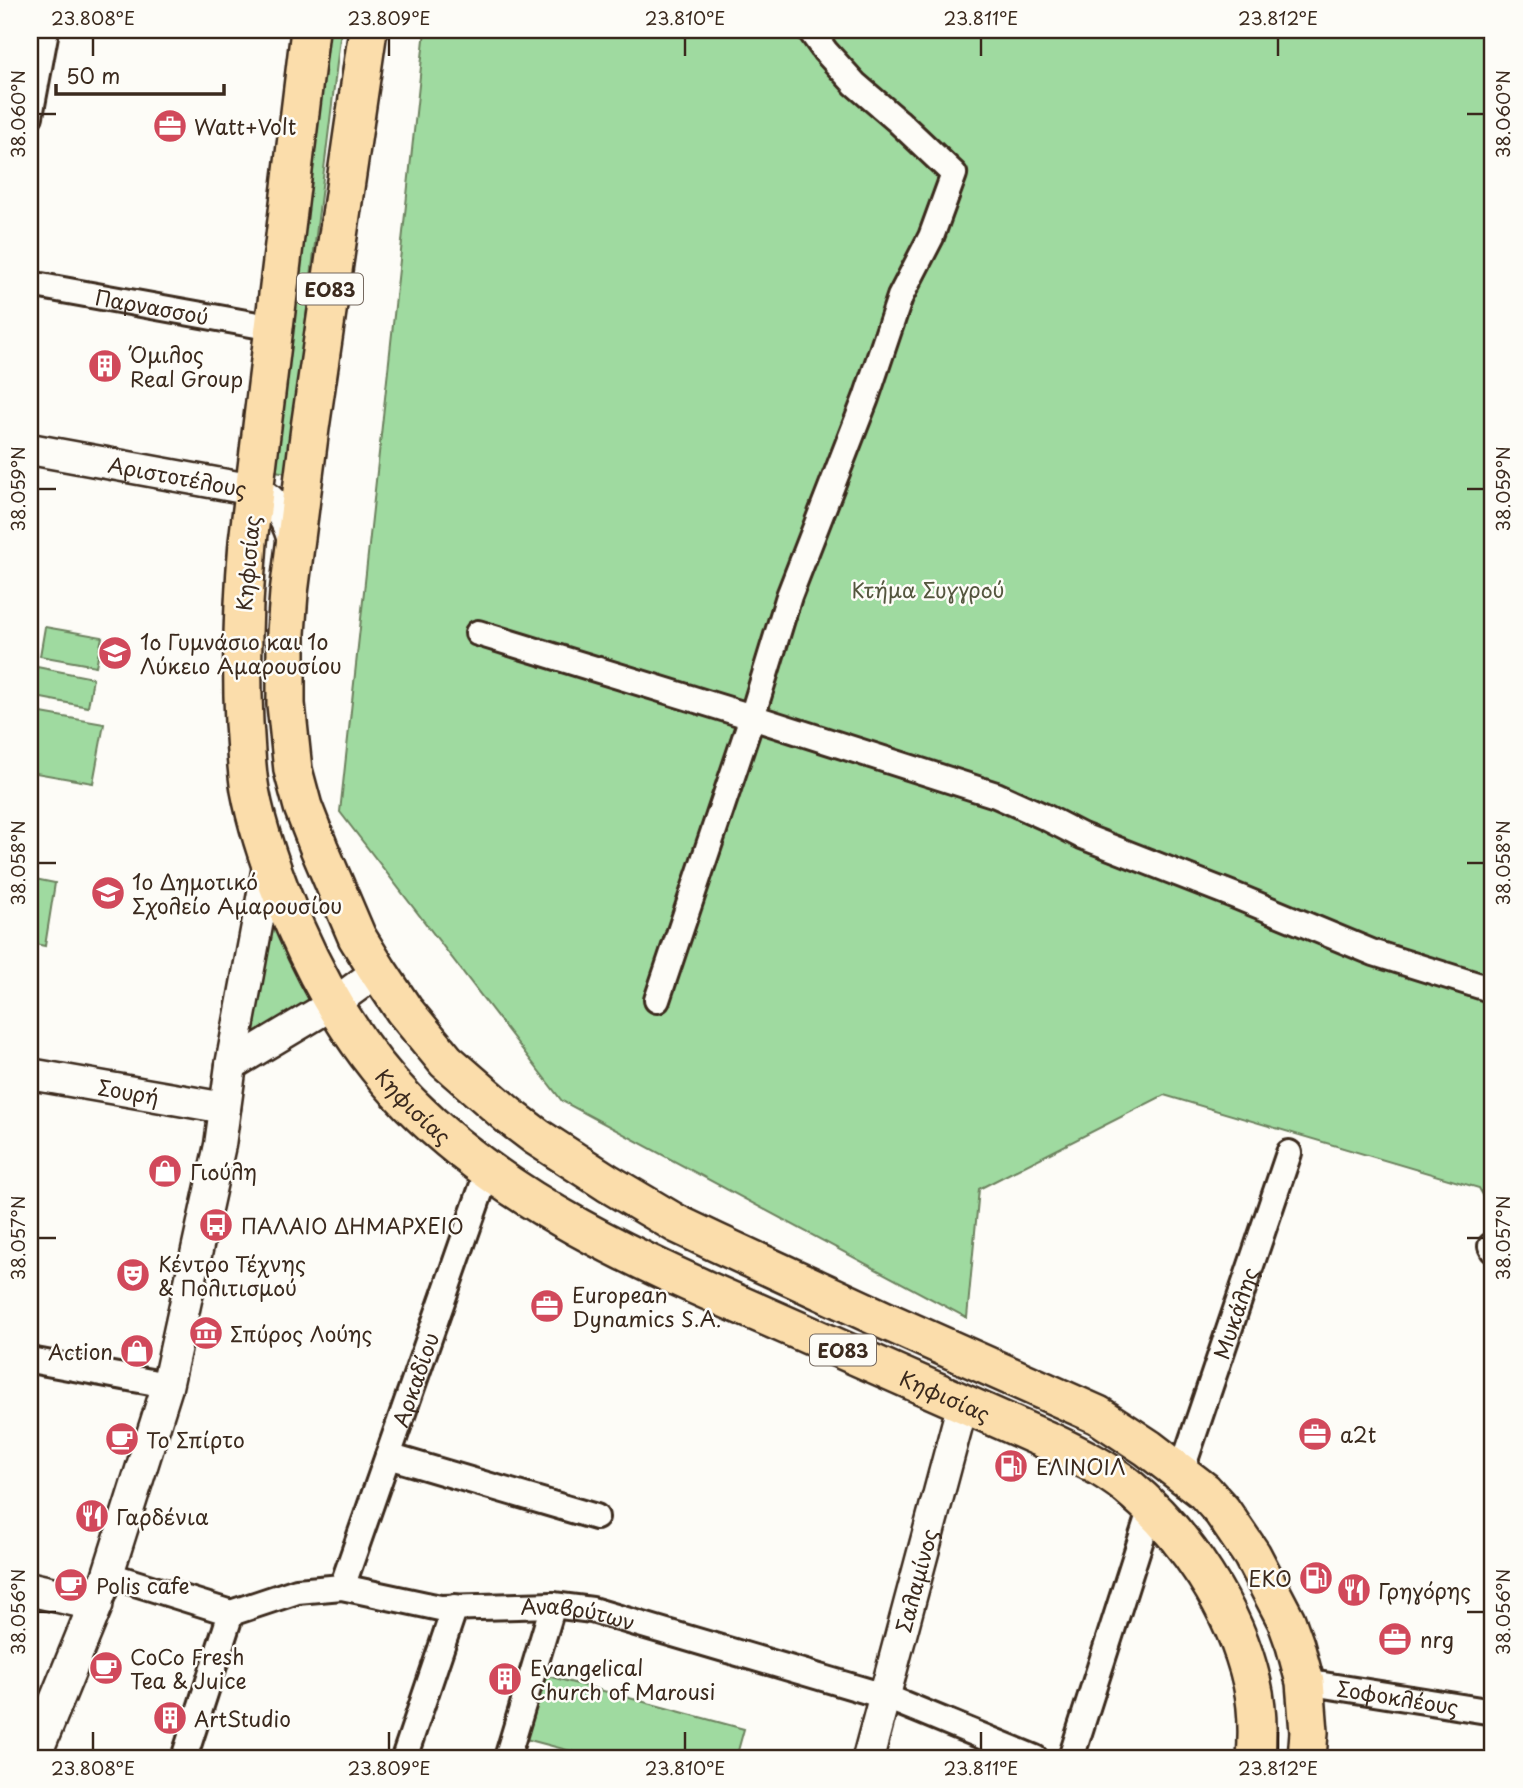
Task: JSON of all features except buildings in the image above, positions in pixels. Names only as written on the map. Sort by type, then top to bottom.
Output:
[{"type":"main road","name":"Κηφισίας","points":[[310,30],[254,490],[242,616],[244,715],[250,791],[269,861],[307,955],[333,1004],[364,1049],[409,1103],[474,1160],[561,1219],[643,1262],[1080,1456],[1126,1485],[1176,1535],[1218,1597],[1237,1637],[1253,1686],[1258,1737],[1256,1758]]},
{"type":"main road","name":"Κηφισίας","points":[[368,30],[314,400],[286,633],[286,704],[293,769],[303,807],[357,937],[404,1010],[446,1061],[508,1115],[608,1184],[677,1224],[715,1242],[1098,1415],[1148,1448],[1204,1491],[1222,1511],[1252,1555],[1286,1620],[1304,1682],[1309,1732],[1307,1758]]},
{"type":"main road","points":[[30,1589],[102,1591],[33,1758]]},
{"type":"street","points":[[30,116],[33,85],[46,30]]},
{"type":"street","points":[[657,1000],[752,718],[789,596],[866,398],[900,297],[931,237],[954,174],[855,84],[810,30]]},
{"type":"street","name":"Παρνασσού","points":[[30,284],[274,328]]},
{"type":"street","name":"Αριστοτέλους","points":[[30,449],[254,490],[266,495],[284,516],[295,548]]},
{"type":"street","points":[[478,633],[996,795],[1082,836],[1374,953],[1493,990]]},
{"type":"street","points":[[102,1591],[167,1387],[220,1145],[231,1065],[269,861]]},
{"type":"street","points":[[231,1065],[333,1004],[378,971]]},
{"type":"street","name":"Σουρή","points":[[30,1074],[225,1108]]},
{"type":"street","name":"Μυκάλης","points":[[1181,1472],[1289,1153]]},
{"type":"street","name":"Αρκαδίου","points":[[342,1587],[488,1170]]},
{"type":"street","points":[[30,1360],[167,1387]]},
{"type":"street","name":"Σαλαμίνος","points":[[868,1758],[963,1403]]},
{"type":"street","points":[[388,1456],[596,1517]]},
{"type":"street","points":[[1071,1758],[1151,1508]]},
{"type":"street","points":[[102,1591],[118,1578],[231,1613],[184,1758]]},
{"type":"street","name":"Αναβρύτων","points":[[231,1613],[297,1591],[342,1587],[440,1608],[553,1605],[592,1610],[884,1696],[1035,1758]]},
{"type":"street","points":[[507,1758],[553,1605]]},
{"type":"street","points":[[404,1758],[455,1607]]},
{"type":"street","name":"Σοφοκλέους","points":[[1304,1682],[1493,1712]]},
{"type":"green space","points":[[327,30],[341,30],[287,473],[275,471]]},
{"type":"green space","name":"Κτήμα Συγγρού","points":[[425,30],[1493,30],[1493,1213],[1479,1188],[1164,1095],[979,1189],[967,1318],[562,1101],[340,812]]},
{"type":"green space","points":[[45,627],[102,637],[96,666],[40,656]]},
{"type":"green space","points":[[37,667],[93,678],[88,707],[31,696]]},
{"type":"green space","points":[[30,711],[104,724],[93,783],[30,772]]},
{"type":"green space","points":[[30,878],[55,883],[45,946],[30,943]]},
{"type":"green space","points":[[273,907],[316,995],[250,1037]]},
{"type":"green space","points":[[544,1675],[744,1729],[736,1758],[597,1758],[522,1738]]},
{"type":"place","name":"Watt+Volt","points":[[170,126]]},
{"type":"place","name":"Όμιλος Real Group","points":[[105,366]]},
{"type":"place","name":"1ο Γυμνάσιο και 1ο Λύκειο Αμαρουσίου","points":[[115,653]]},
{"type":"place","name":"1ο Δημοτικό Σχολείο Αμαρουσίου","points":[[108,893]]},
{"type":"place","name":"Γιούλη","points":[[165,1171]]},
{"type":"place","name":"ΠΑΛΑΙΟ ΔΗΜΑΡΧΕΙΟ","points":[[216,1225]]},
{"type":"place","name":"Κέντρο Τέχνης & Πολιτισμού","points":[[133,1275]]},
{"type":"place","name":"European Dynamics S.A.","points":[[547,1306]]},
{"type":"place","name":"Σπύρος Λούης","points":[[206,1333]]},
{"type":"place","name":"Action","points":[[137,1351]]},
{"type":"place","name":"a2t","points":[[1315,1434]]},
{"type":"place","name":"Το Σπίρτο","points":[[122,1439]]},
{"type":"place","name":"ΕΛΙΝΟΙΛ","points":[[1011,1466]]},
{"type":"place","name":"Γαρδένια","points":[[92,1516]]},
{"type":"place","name":"EKO","points":[[1316,1578]]},
{"type":"place","name":"Polis cafe","points":[[71,1585]]},
{"type":"place","name":"Γρηγόρης","points":[[1354,1590]]},
{"type":"place","name":"nrg","points":[[1395,1639]]},
{"type":"place","name":"CoCo Fresh Tea & Juice","points":[[106,1668]]},
{"type":"place","name":"Evangelical Church of Marousi","points":[[505,1679]]},
{"type":"place","name":"ArtStudio","points":[[170,1718]]}]
